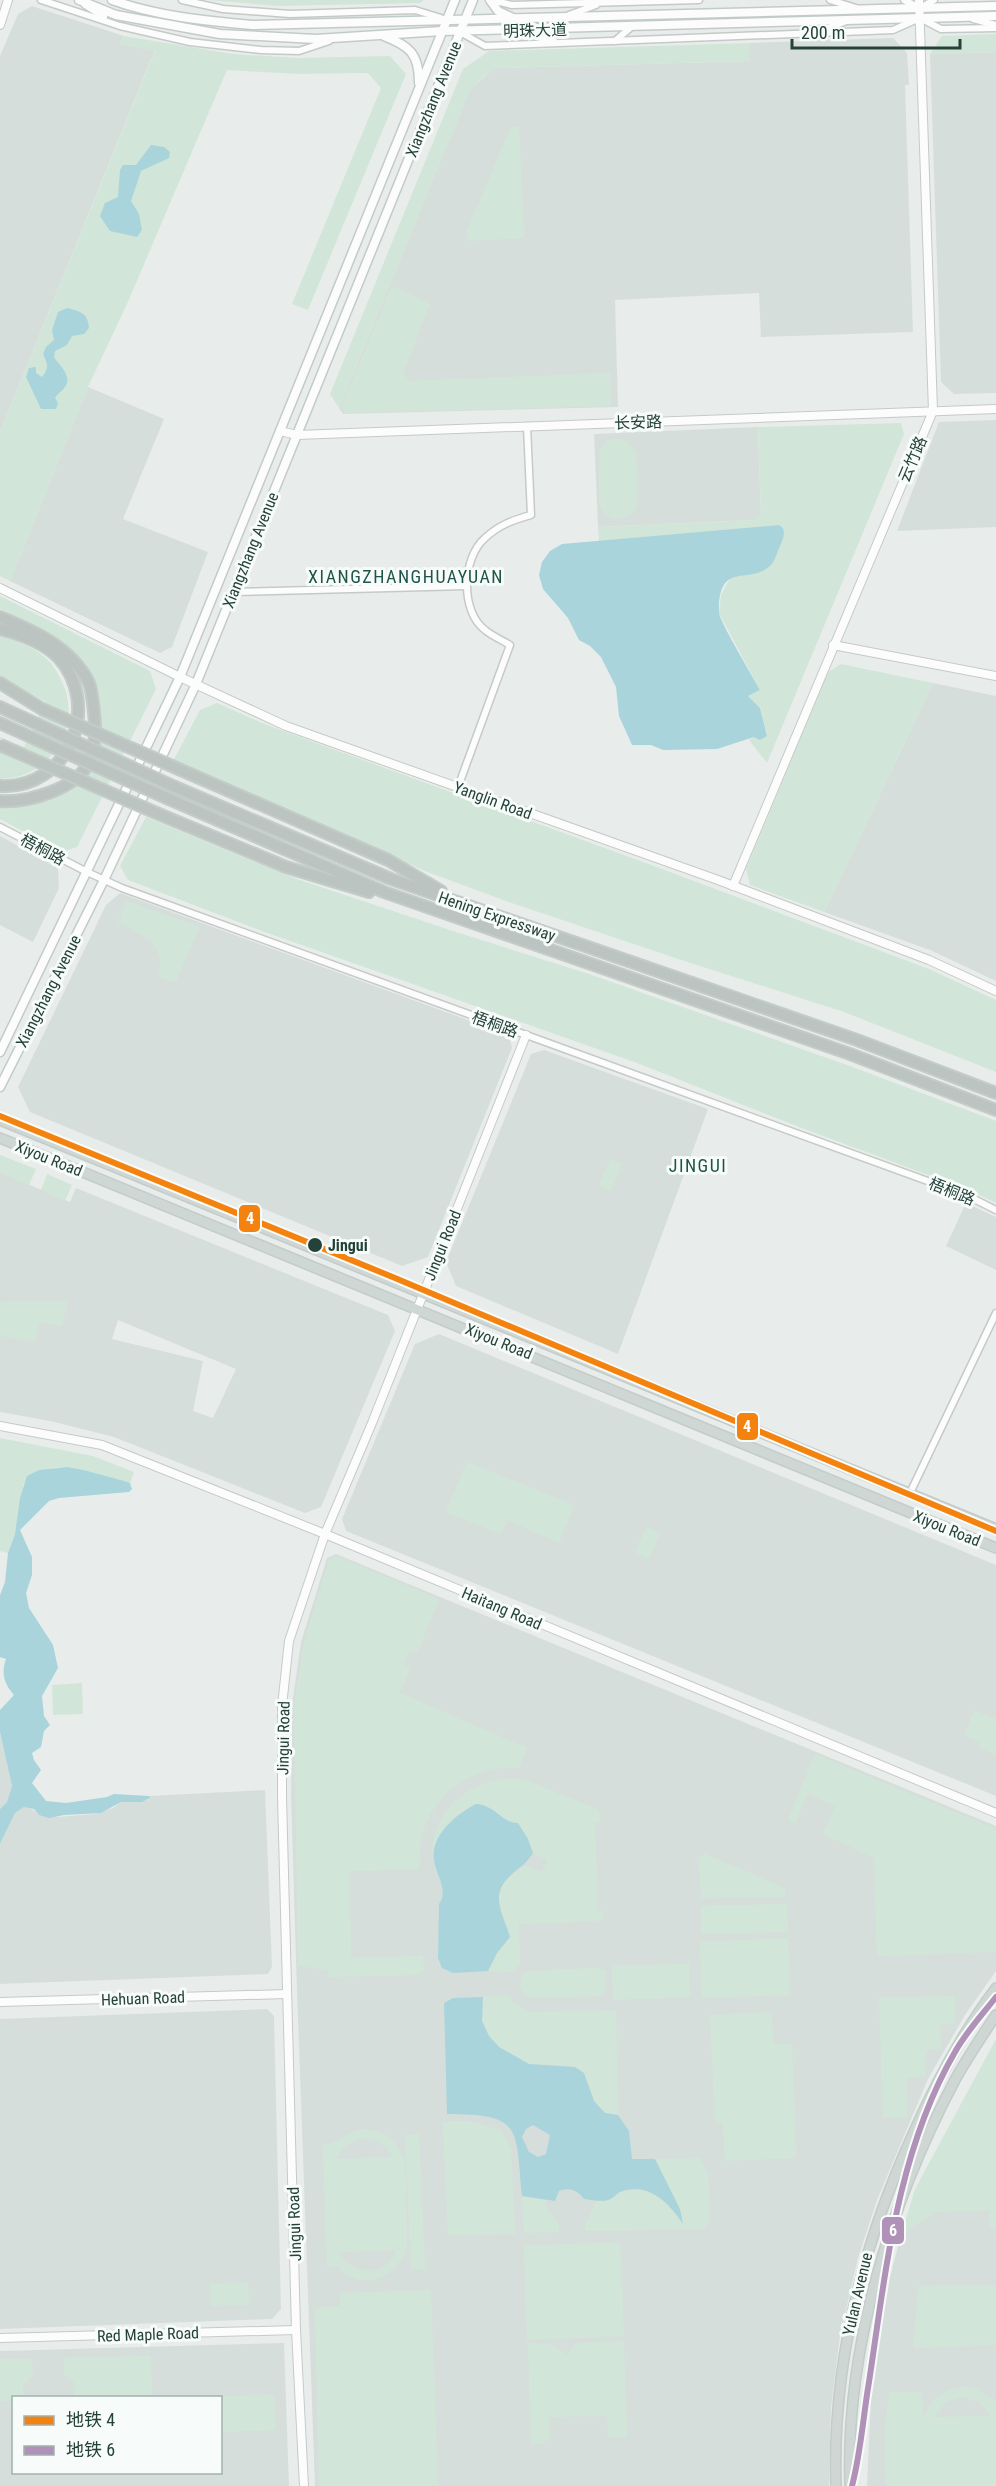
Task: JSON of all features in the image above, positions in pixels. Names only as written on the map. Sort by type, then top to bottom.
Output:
[{"type":"highway","points":[[0,617],[25,627],[52,642],[72,659],[89,682],[96,727],[94,747],[88,764],[65,785],[46,794],[15,802],[0,801]]},
{"type":"highway","points":[[0,629],[16,633],[43,646],[58,657],[73,681],[80,711],[75,731],[60,763],[38,779],[14,787],[0,786]]},
{"type":"highway","points":[[0,683],[42,709],[388,860],[465,905]]},
{"type":"highway","name":"Hening Expressway","points":[[0,707],[175,787],[391,879],[857,1040],[996,1093]]},
{"type":"highway","name":"Hening Expressway","points":[[0,723],[384,892],[850,1054],[996,1110]]},
{"type":"highway","points":[[0,745],[286,867],[458,918]]},
{"type":"main road","name":"明珠大道","points":[[78,0],[116,15],[220,34],[316,39],[442,32],[849,20],[920,9],[963,16],[996,15]]},
{"type":"main road","name":"明珠大道","points":[[112,0],[126,5],[208,21],[252,26],[920,9],[996,4]]},
{"type":"main road","name":"Xiangzhang Avenue","points":[[0,1052],[180,677],[455,0]]},
{"type":"main road","name":"Xiangzhang Avenue","points":[[0,1087],[104,880],[196,684],[473,0]]},
{"type":"main road","points":[[490,0],[498,11],[516,19]]},
{"type":"main road","points":[[381,35],[405,45],[415,57],[419,73],[419,88]]},
{"type":"main road","name":"Xiyou Road","points":[[0,1120],[424,1292],[996,1529]]},
{"type":"main road","name":"Xiyou Road","points":[[0,1138],[996,1548]]},
{"type":"main road","name":"Yulan Avenue","points":[[836,2486],[837,2412],[847,2332],[866,2255],[889,2186],[936,2083],[972,2020],[996,1988]]},
{"type":"main road","name":"Yulan Avenue","points":[[850,2486],[853,2415],[862,2342],[875,2282],[900,2198],[955,2080],[996,2014]]},
{"type":"street","points":[[0,25],[8,0]]},
{"type":"street","points":[[41,0],[113,23],[190,42],[261,50],[298,51],[339,37]]},
{"type":"street","points":[[78,0],[113,23]]},
{"type":"street","points":[[182,0],[223,9],[290,14],[416,10],[447,20]]},
{"type":"street","points":[[490,0],[512,5],[699,0]]},
{"type":"street","points":[[830,0],[862,10]]},
{"type":"street","points":[[904,0],[920,9],[941,29],[996,26]]},
{"type":"street","points":[[460,32],[485,46],[893,30],[934,0]]},
{"type":"street","points":[[562,18],[602,3]]},
{"type":"street","name":"云竹路","points":[[733,886],[933,411],[920,9]]},
{"type":"street","points":[[963,16],[996,26]]},
{"type":"street","points":[[813,33],[849,20]]},
{"type":"street","points":[[615,41],[630,28]]},
{"type":"street","points":[[511,31],[562,43]]},
{"type":"street","name":"长安路","points":[[280,431],[297,435],[996,409]]},
{"type":"street","points":[[458,788],[510,645],[484,630],[471,613],[466,586],[476,549],[484,539],[504,523],[531,515],[527,426]]},
{"type":"street","points":[[233,592],[466,586]]},
{"type":"street","name":"Yanglin Road","points":[[0,588],[180,677],[286,726],[733,886],[929,960],[996,991]]},
{"type":"street","points":[[833,645],[996,675]]},
{"type":"street","name":"梧桐路","points":[[0,826],[104,880],[955,1191],[996,1210]]},
{"type":"street","name":"Jingui Road","points":[[304,2486],[296,2330],[287,1994],[282,1706],[289,1641],[325,1534],[526,1035]]},
{"type":"street","points":[[910,1493],[996,1313]]},
{"type":"street","name":"Haitang Road","points":[[0,1426],[102,1445],[325,1534],[996,1814]]},
{"type":"street","name":"Hehuan Road","points":[[0,2002],[287,1994]]},
{"type":"street","name":"Red Maple Road","points":[[0,2338],[296,2330]]},
{"type":"shaded area","points":[[32,6],[124,36],[120,44],[155,50],[0,432],[0,56],[18,14]]},
{"type":"shaded area","points":[[893,38],[907,53],[909,85],[905,85],[913,332],[761,337],[759,293],[615,300],[618,407],[343,414],[339,408],[470,89],[490,72],[498,68],[750,61],[750,43]]},
{"type":"shaded area","points":[[996,52],[996,393],[954,394],[941,382],[930,54]]},
{"type":"shaded area","points":[[88,387],[164,419],[123,519],[208,552],[172,647],[160,653],[10,581]]},
{"type":"shaded area","points":[[996,420],[996,527],[897,531],[939,422]]},
{"type":"shaded area","points":[[758,427],[761,516],[754,520],[598,527],[594,434]]},
{"type":"shaded area","points":[[933,683],[996,696],[996,981],[930,950],[824,912]]},
{"type":"shaded area","points":[[0,836],[58,868],[59,888],[33,942],[0,925]]},
{"type":"shaded area","points":[[120,893],[509,1035],[512,1048],[428,1257],[402,1266],[30,1112],[18,1087],[106,905]]},
{"type":"shaded area","points":[[544,1050],[708,1109],[618,1354],[456,1286],[446,1262],[531,1054]]},
{"type":"shaded area","points":[[0,1172],[70,1202],[76,1188],[388,1315],[395,1331],[321,1507],[305,1513],[114,1437],[50,1421],[0,1412]],"holes":[[[118,1320],[236,1369],[213,1418],[193,1411],[203,1361],[112,1339]]]},
{"type":"shaded area","points":[[966,1203],[996,1217],[996,1270],[946,1246]]},
{"type":"shaded area","points":[[439,1334],[996,1565],[996,1796],[346,1531],[342,1519],[415,1344]]},
{"type":"shaded area","points":[[336,1554],[996,1826],[996,1971],[965,2015],[928,2079],[877,2200],[858,2258],[840,2336],[831,2407],[829,2486],[315,2486],[291,1796],[292,1705],[301,1642],[327,1558]]},
{"type":"shaded area","points":[[0,1732],[12,1786],[7,1802],[0,1809]]},
{"type":"shaded area","points":[[265,1790],[272,1967],[268,1974],[0,1984],[0,1844],[15,1813],[24,1807],[29,1807],[40,1815],[56,1817],[95,1814],[113,1808],[121,1802],[148,1800],[149,1796]]},
{"type":"shaded area","points":[[267,2009],[274,2016],[281,2309],[272,2319],[0,2329],[0,2019]]},
{"type":"shaded area","points":[[996,2173],[996,2486],[867,2486],[871,2398],[876,2358],[890,2277],[901,2235]]},
{"type":"shaded area","points":[[284,2343],[289,2486],[0,2486],[0,2351]]},
{"type":"green space","points":[[209,0],[424,0],[420,3],[278,6]]},
{"type":"green space","points":[[996,34],[996,52],[930,54],[942,36]]},
{"type":"green space","points":[[124,36],[233,54],[298,58],[390,56],[406,74],[308,310],[292,304],[381,88],[368,73],[298,74],[227,70],[127,304],[88,387],[10,581],[0,576],[0,432],[155,51],[120,44]]},
{"type":"green space","points":[[750,43],[750,61],[498,68],[483,77],[470,90],[339,408],[330,394],[463,69],[489,51]]},
{"type":"green space","points":[[511,127],[519,127],[524,238],[468,241],[467,231]]},
{"type":"green space","points":[[392,286],[430,304],[403,373],[409,381],[610,373],[611,406],[345,413],[341,408]]},
{"type":"green space","points":[[901,423],[904,434],[767,763],[749,740],[754,737],[767,736],[760,708],[748,696],[760,690],[719,613],[721,595],[729,580],[735,575],[761,571],[783,528],[779,525],[599,541],[598,527],[754,520],[761,515],[758,427]]},
{"type":"green space","points":[[610,439],[624,439],[636,451],[638,483],[638,500],[634,512],[627,517],[612,519],[604,513],[599,503],[599,453],[604,443]]},
{"type":"green space","points":[[0,596],[150,671],[156,689],[77,847],[62,852],[0,819],[0,805],[32,802],[80,781],[99,731],[100,702],[95,682],[85,665],[72,651],[56,638],[0,609]]},
{"type":"green space","points":[[0,636],[20,643],[44,656],[59,676],[66,694],[69,712],[60,745],[49,758],[35,769],[19,776],[0,779],[0,737],[24,747],[46,702],[0,678]]},
{"type":"green space","points":[[841,664],[933,683],[824,912],[750,885],[746,869],[828,672]]},
{"type":"green space","points":[[217,703],[267,725],[929,969],[996,1000],[996,1072],[844,1012],[678,959],[425,871],[173,761],[200,710]]},
{"type":"green space","points":[[146,817],[297,879],[589,974],[850,1066],[996,1121],[996,1203],[971,1191],[637,1063],[259,930],[128,880],[120,866]]},
{"type":"green space","points":[[126,901],[200,927],[175,983],[159,977],[161,958],[151,940],[118,922]]},
{"type":"green space","points":[[0,1155],[36,1169],[29,1185],[0,1172]]},
{"type":"green space","points":[[610,1159],[622,1164],[611,1191],[599,1186]]},
{"type":"green space","points":[[47,1174],[72,1185],[65,1201],[41,1190]]},
{"type":"green space","points":[[68,1301],[62,1326],[39,1322],[35,1342],[0,1336],[0,1302]]},
{"type":"green space","points":[[0,1438],[93,1456],[134,1472],[130,1483],[84,1470],[67,1467],[52,1468],[24,1483],[15,1534],[8,1553],[0,1551]]},
{"type":"green space","points":[[467,1462],[574,1505],[559,1543],[507,1520],[501,1534],[446,1512]]},
{"type":"green space","points":[[646,1527],[660,1533],[649,1559],[635,1553]]},
{"type":"green space","points":[[336,1556],[439,1599],[417,1653],[409,1650],[403,1664],[410,1668],[400,1693],[527,1748],[519,1768],[490,1770],[478,1774],[456,1786],[438,1803],[431,1813],[422,1836],[419,1869],[349,1871],[351,1958],[423,1956],[424,1970],[418,1975],[329,1977],[327,1970],[298,1966],[294,1706],[304,1642],[329,1560]]},
{"type":"green space","points":[[82,1683],[83,1714],[53,1715],[52,1685]]},
{"type":"green space","points":[[974,1710],[996,1719],[996,1755],[978,1747],[980,1742],[964,1735]]},
{"type":"green space","points":[[815,1754],[996,1829],[996,1952],[877,1956],[874,1858],[823,1834],[835,1806],[808,1793],[795,1823],[788,1820]]},
{"type":"green space","points":[[501,1779],[531,1782],[599,1812],[600,1822],[595,1823],[598,1911],[603,1911],[603,1918],[597,1921],[519,1924],[520,1965],[511,1972],[488,1971],[497,1953],[510,1937],[500,1904],[500,1889],[513,1874],[525,1866],[542,1872],[548,1860],[533,1853],[528,1839],[518,1824],[511,1823],[476,1804],[453,1819],[448,1825],[433,1857],[433,1844],[441,1820],[457,1800],[480,1785]]},
{"type":"green space","points":[[705,1854],[785,1888],[785,1897],[701,1898],[699,1859]]},
{"type":"green space","points":[[787,1904],[788,1932],[701,1934],[701,1906]]},
{"type":"green space","points":[[788,1938],[790,1995],[702,1998],[700,1942]]},
{"type":"green space","points":[[689,1964],[690,1997],[613,2000],[612,1966]]},
{"type":"green space","points":[[598,1968],[605,1971],[606,1991],[602,1996],[531,1998],[523,1993],[520,1984],[522,1974],[529,1971]]},
{"type":"green space","points":[[509,1996],[515,2004],[528,2012],[616,2011],[618,2115],[605,2113],[594,2101],[584,2073],[575,2067],[529,2064],[499,2047],[489,2036],[482,2021],[483,1997]]},
{"type":"green space","points":[[955,1996],[955,2024],[940,2025],[941,2049],[926,2050],[926,2077],[906,2078],[907,2117],[883,2118],[879,1998]]},
{"type":"green space","points":[[772,2012],[773,2044],[792,2044],[796,2158],[725,2161],[723,2123],[715,2123],[710,2015]]},
{"type":"green space","points":[[996,2039],[996,2228],[990,2228],[989,2210],[935,2212],[901,2235],[915,2189]]},
{"type":"green space","points":[[469,2121],[501,2130],[511,2149],[515,2234],[448,2235],[443,2122]]},
{"type":"green space","points":[[358,2130],[373,2130],[386,2135],[396,2144],[405,2163],[407,2244],[403,2256],[389,2273],[368,2280],[357,2279],[346,2274],[337,2266],[327,2267],[323,2145],[334,2143]],"holes":[[[359,2139],[379,2143],[393,2157],[336,2159],[344,2147]],[[396,2250],[392,2259],[385,2266],[369,2270],[352,2266],[339,2252]]]},
{"type":"green space","points":[[419,2134],[425,2269],[411,2269],[405,2135]]},
{"type":"green space","points":[[700,2158],[708,2174],[710,2221],[704,2229],[585,2231],[596,2200],[605,2200],[618,2193],[632,2190],[650,2192],[657,2196],[671,2207],[682,2222],[680,2209],[655,2159]]},
{"type":"green space","points":[[522,2196],[546,2200],[548,2211],[559,2224],[559,2232],[524,2233]]},
{"type":"green space","points":[[620,2242],[624,2336],[527,2340],[524,2246]]},
{"type":"green space","points":[[248,2283],[249,2305],[211,2306],[210,2284]]},
{"type":"green space","points":[[996,2285],[996,2345],[915,2348],[913,2346],[919,2286]]},
{"type":"green space","points":[[431,2290],[438,2486],[319,2486],[315,2308],[340,2306],[340,2293]]},
{"type":"green space","points":[[624,2341],[627,2437],[608,2437],[607,2416],[549,2417],[551,2437],[542,2444],[531,2444],[528,2343],[551,2344],[567,2355],[577,2343]]},
{"type":"green space","points":[[151,2356],[152,2396],[74,2396],[74,2383],[64,2375],[64,2358]]},
{"type":"green space","points":[[0,2359],[32,2359],[33,2376],[23,2385],[23,2396],[12,2396],[12,2401],[0,2401]]},
{"type":"green space","points":[[957,2388],[976,2389],[996,2401],[996,2486],[886,2486],[885,2430],[889,2392],[922,2392],[923,2420],[929,2407],[938,2396]],"holes":[[[963,2397],[979,2402],[991,2416],[934,2417],[946,2402]]]},
{"type":"green space","points":[[274,2395],[275,2430],[222,2432],[222,2396]]},
{"type":"water","points":[[151,145],[164,147],[170,152],[169,158],[141,171],[131,201],[139,214],[142,230],[137,237],[110,231],[100,216],[105,203],[118,197],[120,170],[123,165],[136,165]]},
{"type":"water","points":[[67,308],[76,310],[85,316],[89,328],[84,334],[72,336],[67,345],[55,351],[54,357],[66,375],[67,383],[55,398],[58,403],[56,409],[41,409],[26,377],[29,368],[36,367],[36,373],[42,377],[46,371],[47,366],[43,354],[46,347],[54,340],[52,330],[58,312]]},
{"type":"water","points":[[779,525],[783,528],[784,533],[772,564],[762,571],[729,580],[720,596],[719,612],[730,637],[760,690],[748,696],[760,708],[767,736],[760,740],[754,737],[717,749],[663,750],[651,745],[632,745],[619,716],[616,687],[601,657],[590,646],[579,640],[568,618],[543,589],[539,575],[542,562],[550,551],[562,544]]},
{"type":"water","points":[[67,1467],[130,1483],[132,1489],[129,1492],[59,1498],[49,1501],[20,1530],[32,1557],[32,1575],[26,1593],[29,1608],[53,1645],[58,1668],[42,1696],[44,1716],[50,1725],[44,1731],[41,1747],[32,1753],[41,1770],[32,1783],[46,1801],[66,1803],[114,1794],[149,1796],[150,1798],[142,1802],[121,1802],[101,1813],[49,1818],[39,1815],[34,1809],[24,1807],[15,1813],[0,1844],[0,1809],[7,1802],[12,1786],[0,1732],[0,1710],[14,1695],[4,1678],[6,1659],[0,1657],[0,1595],[5,1582],[8,1553],[15,1534],[20,1498],[27,1476],[39,1470]]},
{"type":"water","points":[[476,1804],[488,1807],[507,1820],[518,1823],[533,1853],[500,1890],[501,1913],[510,1937],[497,1953],[488,1971],[453,1973],[442,1968],[438,1958],[439,1904],[443,1894],[435,1866],[434,1851],[436,1842],[446,1826]]},
{"type":"water","points":[[483,1997],[482,2021],[489,2036],[499,2047],[529,2064],[575,2067],[584,2073],[594,2101],[605,2113],[618,2115],[629,2131],[632,2159],[655,2159],[680,2209],[683,2224],[657,2196],[640,2189],[620,2192],[603,2201],[584,2199],[579,2193],[570,2189],[559,2191],[555,2201],[522,2196],[518,2154],[511,2130],[503,2122],[490,2117],[447,2114],[444,2003],[453,1998]],"holes":[[[533,2125],[550,2135],[546,2154],[538,2157],[529,2152],[522,2137],[526,2129]]]},
{"type":"metro line","name":"4","points":[[0,1116],[395,1278],[996,1531]]},
{"type":"metro line","name":"6","points":[[852,2486],[860,2447],[888,2255],[919,2130],[935,2090],[955,2052],[996,1997]]},
{"type":"place","name":"Jingui","points":[[315,1245]]},
{"type":"district","name":"XIANGZHANGHUAYUAN","points":[[406,577]]},
{"type":"district","name":"JINGUI","points":[[698,1166]]}]
